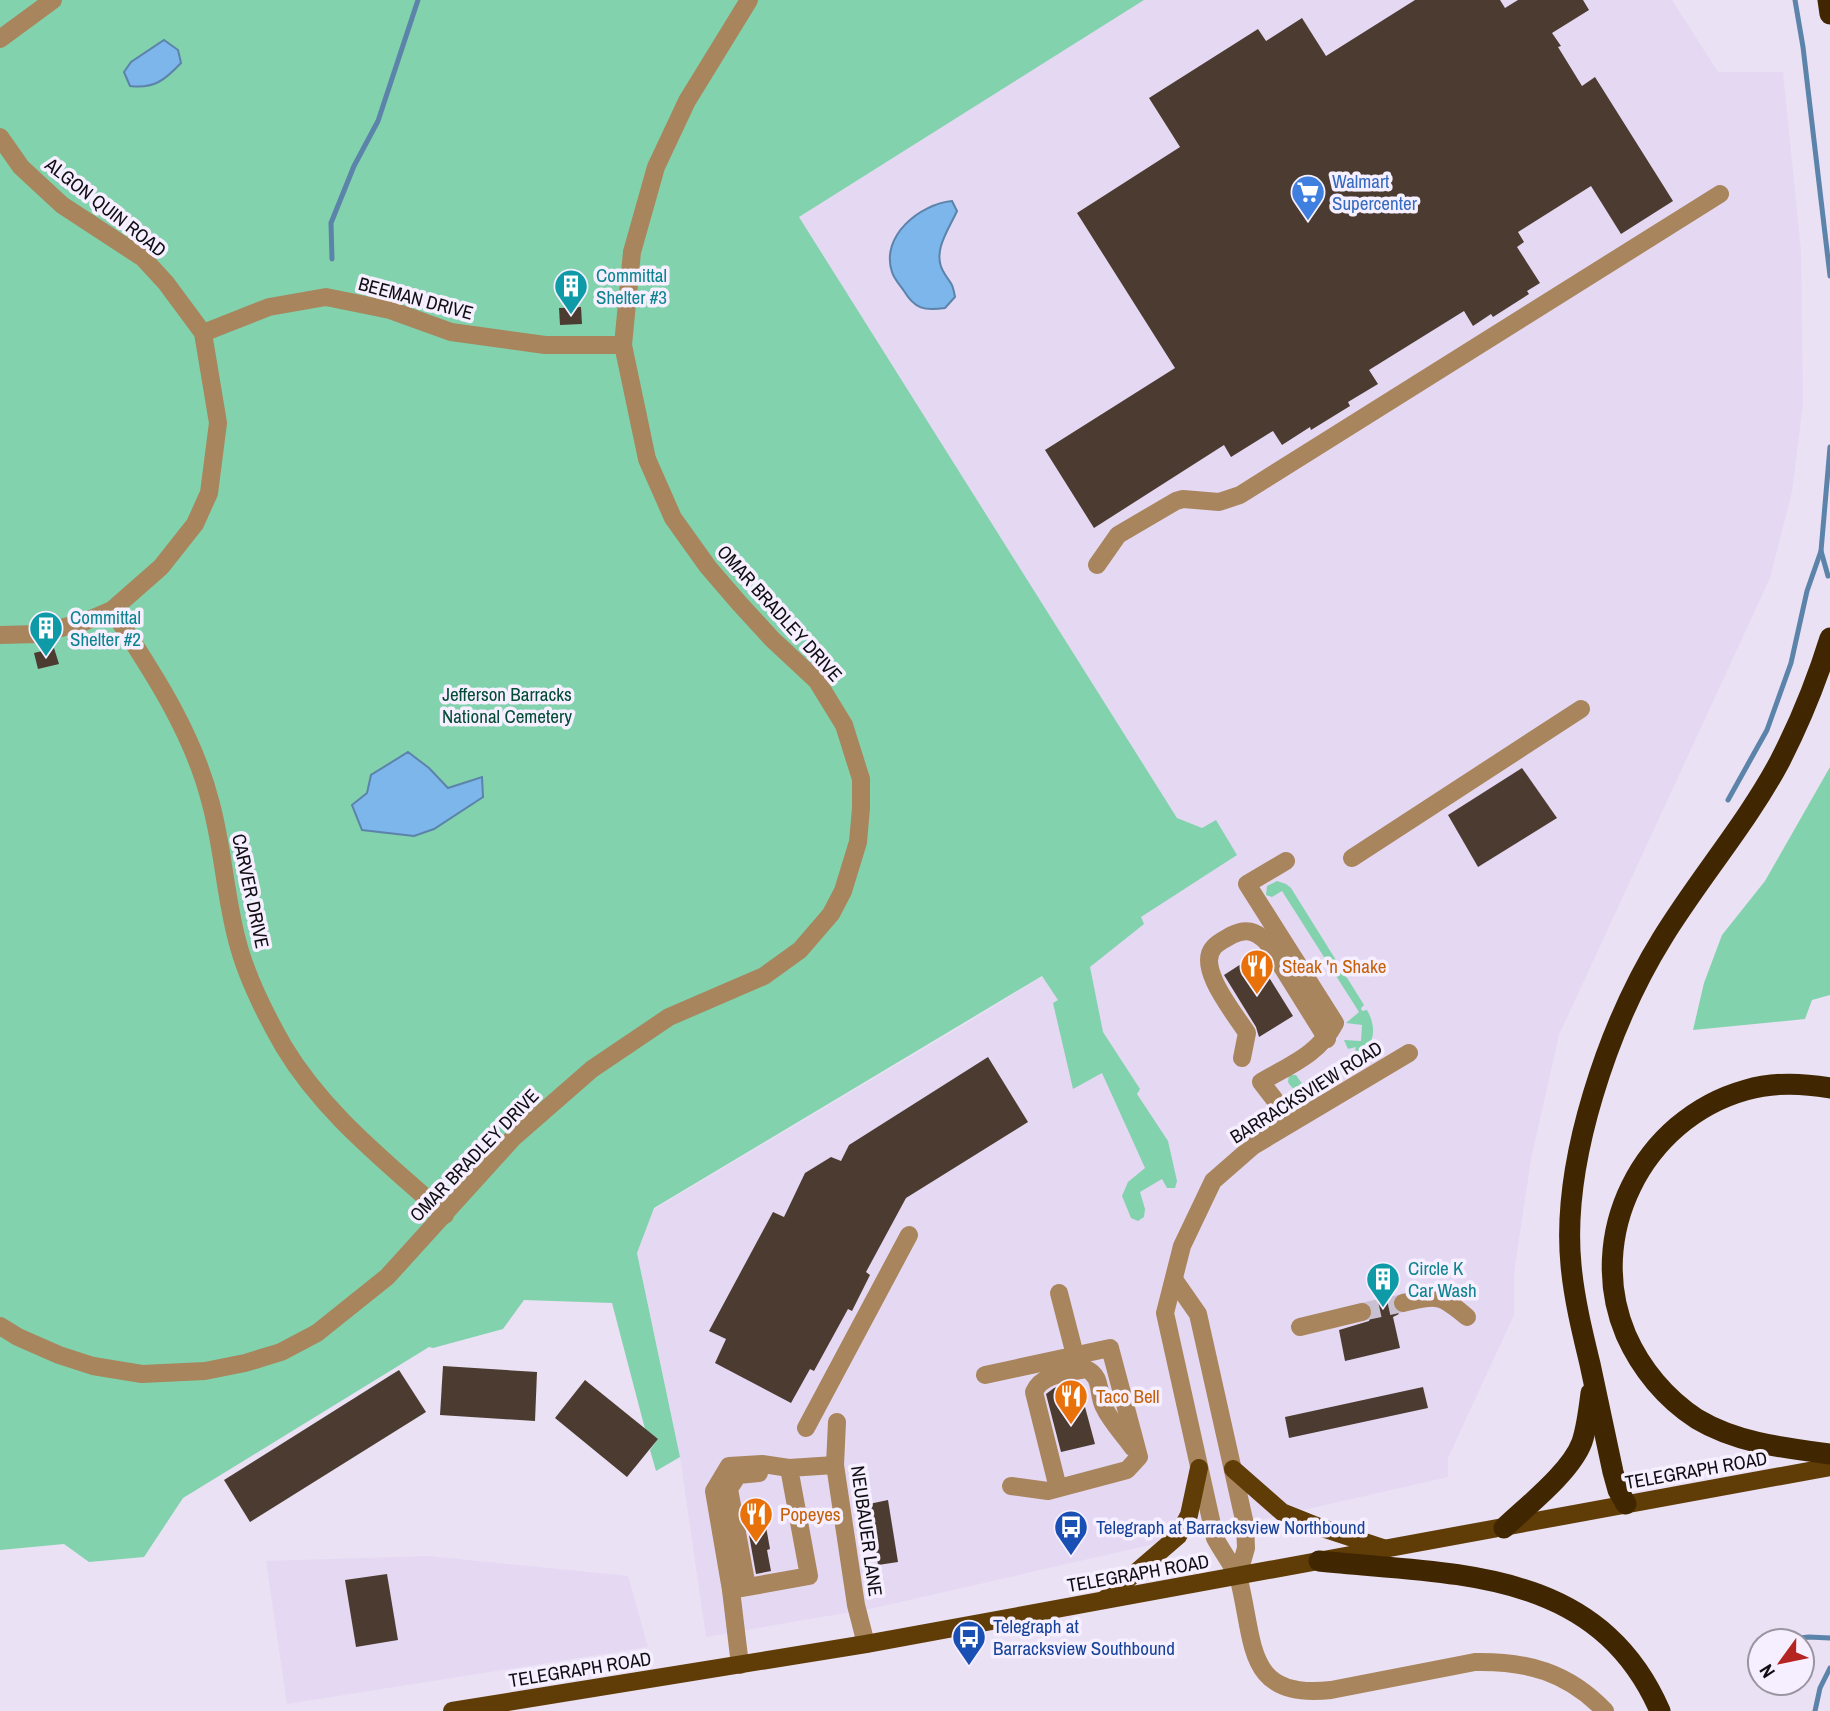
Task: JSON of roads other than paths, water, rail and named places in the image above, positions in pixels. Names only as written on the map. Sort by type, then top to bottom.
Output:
[{"type":"highway","points":[[1828,0],[1830,14]]},
{"type":"highway","points":[[1626,1504],[1618,1490],[1613,1472],[1575,1298],[1570,1262],[1576,1167],[1597,1084],[1628,1004],[1663,937],[1727,845],[1780,761],[1819,673],[1830,638]]},
{"type":"highway","points":[[1830,1087],[1787,1084],[1745,1090],[1723,1098],[1686,1119],[1649,1154],[1626,1194],[1613,1241],[1612,1271],[1620,1321],[1632,1349],[1647,1373],[1680,1407],[1699,1420],[1740,1438],[1830,1454]]},
{"type":"highway","points":[[1504,1528],[1574,1458],[1584,1434],[1594,1381]]},
{"type":"highway","points":[[1319,1561],[1486,1578],[1548,1597],[1573,1610],[1612,1640],[1645,1683],[1660,1711]]},
{"type":"main road","name":"TELEGRAPH ROAD","points":[[452,1711],[866,1644],[1830,1467]]},
{"type":"main road","points":[[1102,1601],[1178,1536],[1189,1514],[1199,1468]]},
{"type":"main road","points":[[1233,1469],[1282,1512],[1386,1549]]},
{"type":"street","points":[[0,38],[53,0]]},
{"type":"street","name":"OMAR BRADLEY DRIVE","points":[[0,1326],[59,1355],[93,1366],[142,1374],[205,1371],[281,1352],[317,1333],[387,1277],[513,1138],[592,1069],[669,1017],[764,976],[800,950],[831,914],[843,891],[858,842],[861,779],[844,725],[817,681],[772,639],[716,576],[673,518],[647,459],[624,345],[632,252],[656,167],[687,101],[749,0]]},
{"type":"street","name":"ALGON QUIN ROAD","points":[[0,137],[21,167],[62,205],[143,258],[166,283],[203,333],[218,423],[209,493],[195,524],[161,567],[112,610],[85,622],[38,634],[0,635]]},
{"type":"street","points":[[1097,565],[1118,535],[1183,499],[1219,502],[1240,495],[1720,194]]},
{"type":"street","name":"BEEMAN DRIVE","points":[[203,333],[269,307],[326,297],[390,310],[451,332],[545,345],[624,345]]},
{"type":"street","name":"CARVER DRIVE","points":[[112,610],[181,722],[200,767],[211,804],[237,941],[258,996],[283,1045],[324,1104],[445,1215]]},
{"type":"street","points":[[1352,858],[1581,709]]},
{"type":"street","points":[[1286,860],[1247,884],[1335,1023],[1327,1039],[1318,1048],[1261,1082],[1292,1122]]},
{"type":"street","points":[[1242,1058],[1247,1033],[1216,986],[1209,970],[1209,955],[1214,947],[1234,933],[1245,930],[1256,932],[1266,940],[1327,1039]]},
{"type":"street","name":"BARRACKSVIEW ROAD","points":[[1409,1053],[1253,1146],[1213,1181],[1182,1246],[1165,1313],[1215,1538],[1238,1576],[1259,1665],[1275,1683],[1285,1689],[1310,1693],[1475,1662],[1497,1661],[1545,1670],[1582,1691],[1605,1711]]},
{"type":"street","points":[[806,1428],[909,1235]]},
{"type":"street","name":"BARRACKSVIEW ROAD","points":[[1174,1281],[1198,1314],[1245,1524],[1246,1548],[1238,1576]]},
{"type":"street","points":[[1059,1293],[1075,1355]]},
{"type":"street","points":[[1403,1303],[1431,1297],[1446,1300],[1468,1317]]},
{"type":"street","points":[[1300,1327],[1362,1312]]},
{"type":"street","points":[[985,1375],[1110,1348],[1139,1457]]},
{"type":"street","points":[[1018,1368],[1053,1490]]},
{"type":"street","points":[[1053,1490],[1034,1392],[1037,1384],[1044,1379],[1086,1369],[1097,1376],[1103,1406],[1139,1457]]},
{"type":"street","name":"NEUBAUER LANE","points":[[837,1423],[835,1465],[856,1605],[866,1644]]},
{"type":"street","points":[[1011,1486],[1053,1490],[1128,1470],[1139,1457]]},
{"type":"street","points":[[740,1665],[739,1588],[714,1491],[729,1466],[835,1465]]},
{"type":"street","points":[[739,1588],[809,1576],[782,1467]]},
{"type":"water","points":[[164,40],[178,50],[181,63],[159,82],[146,86],[130,86],[124,72],[131,62]]},
{"type":"water","points":[[952,201],[957,211],[943,240],[939,256],[955,297],[945,308],[921,307],[908,297],[893,275],[890,259],[892,246],[905,224],[916,215],[927,208]]},
{"type":"water","points":[[408,752],[429,768],[448,788],[482,777],[483,797],[434,829],[414,836],[362,830],[352,805],[367,793],[371,775]]},
{"type":"waterway","points":[[332,259],[331,223],[354,166],[378,121],[418,0]]},
{"type":"waterway","points":[[1795,0],[1830,276]]},
{"type":"waterway","points":[[1828,576],[1821,551],[1830,447]]},
{"type":"waterway","points":[[1728,800],[1767,730],[1791,663],[1807,591],[1821,551]]},
{"type":"waterway","points":[[1816,1637],[1830,1638]]},
{"type":"waterway","points":[[1815,1711],[1820,1688],[1830,1668]]},
{"type":"tunnel","points":[[1362,1312],[1403,1303]]},
{"type":"place","name":"Walmart Supercenter","points":[[1308,222]]},
{"type":"place","name":"Committal Shelter #3","points":[[571,316]]},
{"type":"place","name":"Committal Shelter #2","points":[[46,658]]},
{"type":"place","name":"Steak 'n Shake","points":[[1257,996]]},
{"type":"place","name":"Circle K Car Wash","points":[[1383,1309]]},
{"type":"place","name":"Taco Bell","points":[[1071,1426]]},
{"type":"place","name":"Popeyes","points":[[756,1544]]},
{"type":"place","name":"Telegraph at Barracksview Northbound","points":[[1071,1557]]},
{"type":"place","name":"Telegraph at Barracksview Southbound","points":[[969,1667]]},
{"type":"park label","name":"Jefferson Barracks National Cemetery","points":[[507,705]]}]
